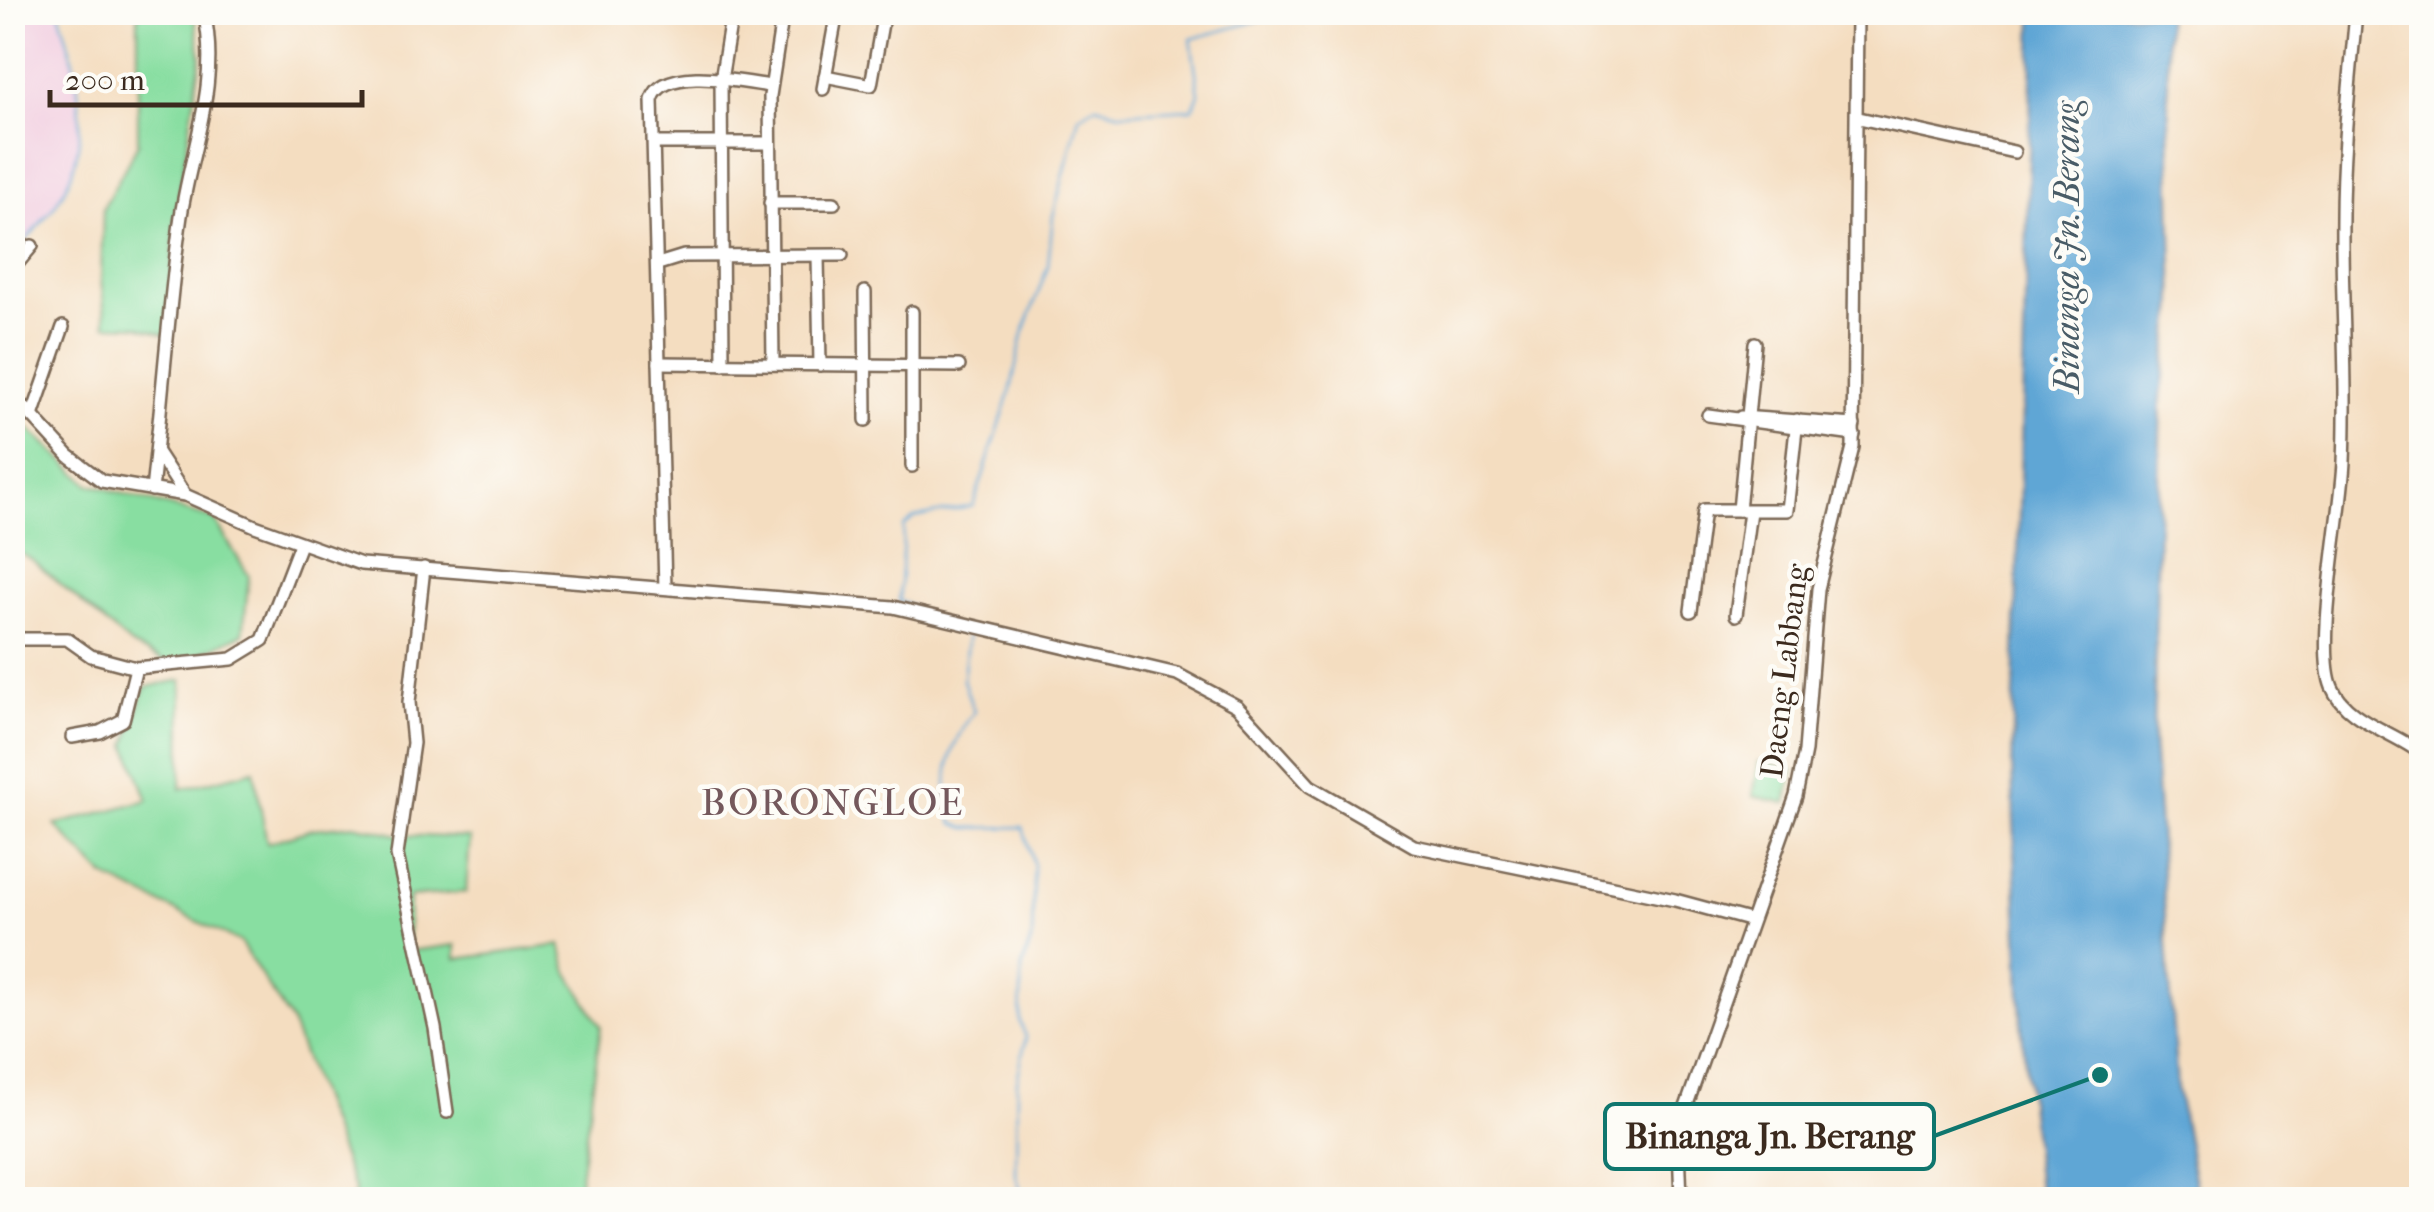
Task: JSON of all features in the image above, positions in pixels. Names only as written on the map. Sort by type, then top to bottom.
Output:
[{"type":"street","points":[[152,490],[155,427],[171,330],[180,220],[206,111],[209,48],[204,12]]},
{"type":"street","points":[[723,364],[721,80],[732,12]]},
{"type":"street","points":[[773,364],[770,86],[783,12]]},
{"type":"street","points":[[837,12],[824,83],[871,85],[884,12]]},
{"type":"street","name":"Daeng Labbang","points":[[1681,1200],[1679,1146],[1686,1110],[1802,772],[1818,589],[1839,516],[1854,430],[1857,12]]},
{"type":"street","points":[[2356,12],[2342,219],[2344,464],[2326,662],[2336,695],[2351,712],[2388,730],[2422,754]]},
{"type":"street","points":[[666,588],[652,100],[661,86],[682,78],[770,86]]},
{"type":"street","points":[[1859,118],[2014,152]]},
{"type":"street","points":[[654,143],[769,143]]},
{"type":"street","points":[[770,203],[834,203]]},
{"type":"street","points":[[12,270],[32,246]]},
{"type":"street","points":[[658,264],[672,257],[842,255]]},
{"type":"street","points":[[818,256],[820,365]]},
{"type":"street","points":[[865,292],[866,420]]},
{"type":"street","points":[[912,312],[912,466]]},
{"type":"street","points":[[32,416],[64,326]]},
{"type":"street","points":[[1736,614],[1744,511],[1744,418],[1755,343]]},
{"type":"street","points":[[659,363],[959,366]]},
{"type":"street","points":[[12,394],[69,456],[93,475],[112,484],[185,495],[300,544],[361,564],[893,607],[1177,674],[1237,706],[1310,786],[1414,846],[1675,900],[1749,920]]},
{"type":"street","points":[[1708,416],[1854,430]]},
{"type":"street","points":[[1692,611],[1704,510],[1787,510],[1796,424]]},
{"type":"street","points":[[156,452],[185,495]]},
{"type":"street","points":[[12,640],[67,639],[91,656],[136,668],[232,659],[254,648],[269,628],[300,544]]},
{"type":"street","points":[[424,568],[410,702],[412,742],[396,855],[435,1028],[447,1112]]},
{"type":"street","points":[[72,737],[100,732],[123,720],[136,668]]},
{"type":"shaded area","points":[[13,12],[59,13],[78,88],[80,129],[76,163],[57,202],[13,258]]},
{"type":"green space","points":[[138,13],[194,13],[201,56],[175,222],[169,336],[138,326],[106,325],[101,279],[103,208],[138,144]]},
{"type":"green space","points":[[12,413],[89,484],[214,519],[249,576],[243,634],[173,665],[131,645],[32,560],[13,549]]},
{"type":"green space","points":[[182,680],[181,789],[254,770],[267,843],[313,829],[354,825],[399,835],[470,838],[466,892],[409,897],[408,951],[456,945],[456,959],[561,945],[568,972],[601,1026],[577,1199],[354,1199],[355,1191],[291,1022],[240,942],[104,876],[55,825],[148,800],[127,745],[145,687]]},
{"type":"green space","points":[[1759,762],[1793,770],[1786,803],[1753,796]]},
{"type":"water","points":[[2033,13],[2166,13],[2174,305],[2161,396],[2153,740],[2177,1087],[2198,1199],[2039,1199],[2021,1022],[2012,766]]},
{"type":"waterway","points":[[12,258],[57,202],[76,157],[80,109],[59,12]]},
{"type":"waterway","points":[[911,606],[899,601],[904,526],[914,518],[973,506],[1010,393],[1023,334],[1048,266],[1053,216],[1079,116],[1096,106],[1121,113],[1192,109],[1199,94],[1191,39],[1268,18],[1263,12]]},
{"type":"waterway","points":[[968,631],[963,680],[974,712],[958,738],[949,764],[947,793],[953,823],[966,828],[1023,827],[1034,866],[1032,937],[1022,968],[1020,1022],[1026,1037],[1017,1081],[1016,1175],[1024,1200]]},
{"type":"place","name":"Binanga Jn. Berang","points":[[2100,1075]]},
{"type":"district","name":"BORONGLOE","points":[[833,802]]}]
